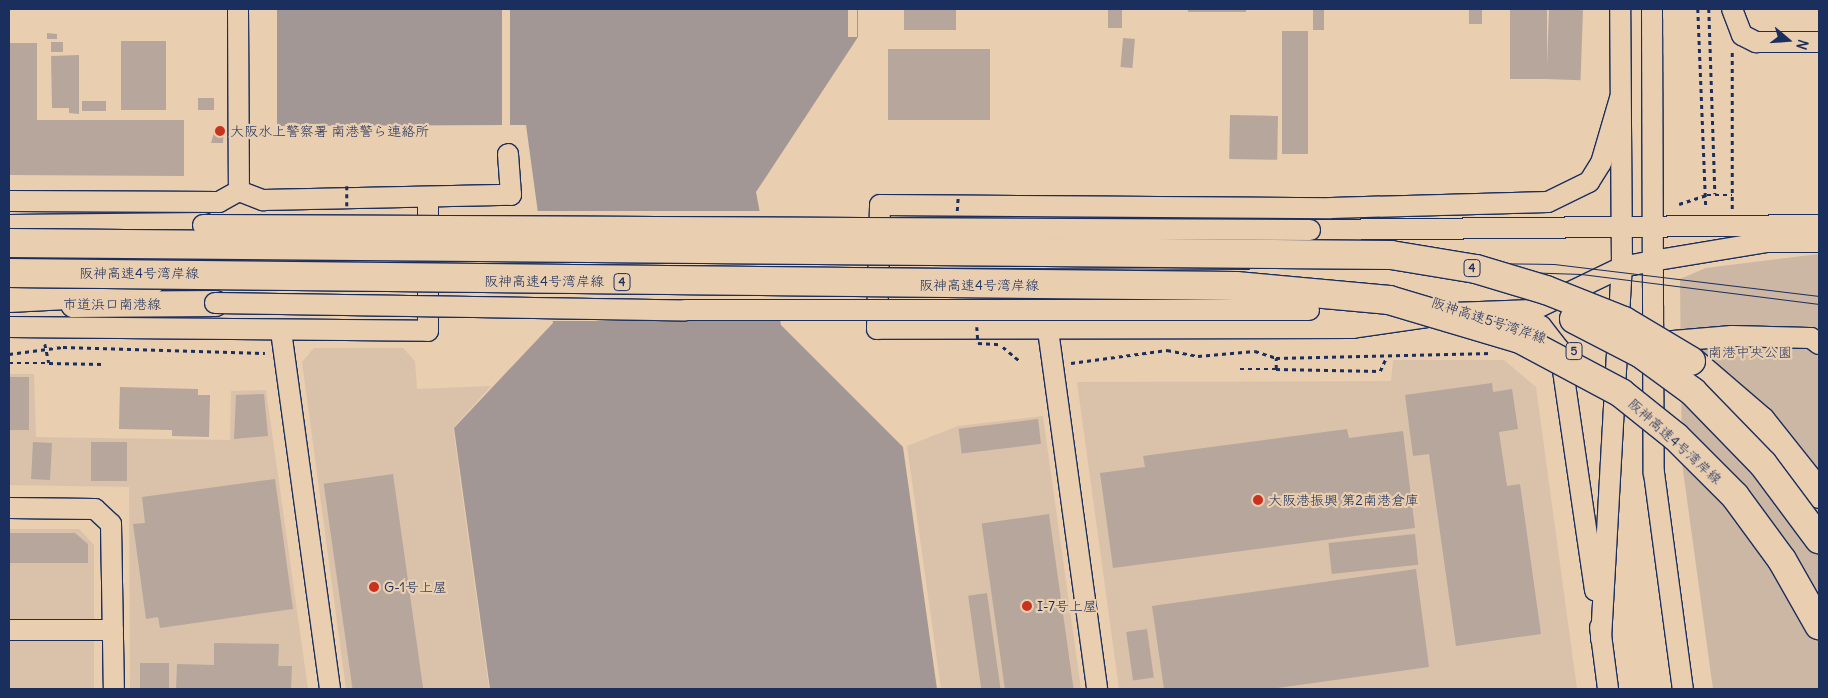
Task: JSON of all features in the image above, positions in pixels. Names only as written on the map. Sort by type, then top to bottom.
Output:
[{"type":"highway","name":"4","points":[[9,243],[1234,251],[1391,255],[1443,261],[1520,281],[1600,310],[1670,346],[1718,382],[1761,421],[1819,494]]},
{"type":"highway","name":"阪神高速5号湾岸線","points":[[1234,251],[1450,278],[1553,309],[1608,335],[1666,371],[1717,414],[1763,464],[1819,539]]},
{"type":"highway","name":"阪神高速4号湾岸線","points":[[9,273],[187,272],[471,281],[1236,286],[1354,295],[1420,306],[1520,339],[1596,377],[1648,413],[1735,496],[1782,560],[1819,624]]},
{"type":"highway","points":[[9,298],[87,294],[187,272]]},
{"type":"highway","name":"阪神高速5号湾岸線","points":[[1236,286],[1336,287],[1424,298],[1502,321],[1576,352],[1634,386],[1693,432],[1760,504],[1819,589]]},
{"type":"main road","points":[[9,228],[204,225]]},
{"type":"main road","name":"市道浜口南港線","points":[[9,304],[215,303]]},
{"type":"street","points":[[238,9],[239,191]]},
{"type":"street","points":[[1601,639],[1622,267],[1620,9]]},
{"type":"street","points":[[1652,9],[1654,473],[1683,689]]},
{"type":"street","points":[[1732,9],[1742,35],[1756,42],[1819,42]]},
{"type":"street","points":[[1456,313],[1353,328],[877,329],[880,205],[1331,208],[1548,202],[1574,193],[1589,182],[1601,163],[1620,98]]},
{"type":"street","points":[[9,201],[219,202],[239,191],[263,200],[511,195],[508,154]]},
{"type":"street","points":[[9,327],[428,331],[428,197]]},
{"type":"street","points":[[204,225],[1437,232],[1652,223],[1819,225]]},
{"type":"street","points":[[215,303],[685,310],[1309,310],[1512,313],[1533,310],[1622,267],[1767,242],[1819,242]]},
{"type":"street","points":[[1512,313],[1551,335],[1566,368],[1608,689]]},
{"type":"street","points":[[1048,330],[1097,689]]},
{"type":"street","points":[[281,331],[330,689]]},
{"type":"street","points":[[1672,342],[1732,336],[1811,338],[1819,344]]},
{"type":"street","points":[[9,508],[95,509],[111,524],[114,689]]},
{"type":"street","points":[[9,630],[113,630]]},
{"type":"path","points":[[1698,9],[1697,65],[1706,111],[1706,211]]},
{"type":"path","points":[[1709,9],[1715,194]]},
{"type":"path","points":[[1732,51],[1732,210]]},
{"type":"path","points":[[347,186],[347,214]]},
{"type":"path","points":[[1679,204],[1707,195],[1732,194]]},
{"type":"path","points":[[957,213],[958,198]]},
{"type":"path","points":[[976,320],[978,343],[1000,344],[1021,362]]},
{"type":"path","points":[[9,354],[32,353],[63,347],[265,353]]},
{"type":"path","points":[[46,350],[49,363]]},
{"type":"path","points":[[1071,363],[1167,350],[1198,356],[1255,351],[1276,358],[1386,358],[1503,350]]},
{"type":"path","points":[[32,353],[35,360]]},
{"type":"path","points":[[1276,358],[1276,370]]},
{"type":"path","points":[[1240,370],[1380,371],[1386,358]]},
{"type":"path","points":[[35,360],[49,363],[103,364]]},
{"type":"path","points":[[9,363],[29,365],[35,360]]},
{"type":"shaded area","points":[[277,9],[858,9],[858,37],[756,192],[781,325],[903,447],[937,689],[490,689],[454,428],[553,323],[526,125],[277,126]]},
{"type":"shaded area","points":[[314,348],[403,348],[415,361],[417,389],[491,386],[453,428],[489,689],[346,689],[302,362]]},
{"type":"shaded area","points":[[1393,360],[1504,360],[1536,387],[1577,689],[1119,689],[1077,382],[1391,381]]},
{"type":"shaded area","points":[[9,374],[34,374],[36,437],[230,440],[231,391],[266,390],[308,689],[130,689],[129,487],[9,485]]},
{"type":"shaded area","points":[[1043,416],[1081,689],[941,689],[907,446],[958,426]]},
{"type":"shaded area","points":[[9,529],[79,529],[94,545],[94,689],[9,689]]},
{"type":"green space","name":"南港中央公園","points":[[1819,254],[1819,689],[1713,689],[1682,463],[1680,279],[1706,268]]},
{"type":"pier","points":[[502,9],[510,9],[510,128],[502,128]]},
{"type":"pier","points":[[848,9],[857,9],[857,37],[848,37]]},
{"type":"pier","points":[[535,211],[762,211],[783,321],[550,321]]},
{"type":"building","points":[[904,9],[956,9],[956,30],[904,30]]},
{"type":"building","points":[[1108,9],[1122,9],[1122,28],[1108,28]]},
{"type":"building","points":[[1188,9],[1246,9],[1246,12],[1188,12]]},
{"type":"building","points":[[1313,9],[1324,9],[1324,30],[1313,30]]},
{"type":"building","points":[[1469,9],[1482,9],[1482,24],[1469,24]]},
{"type":"building","points":[[1510,9],[1547,9],[1547,79],[1510,79]]},
{"type":"building","points":[[1549,9],[1583,10],[1581,80],[1547,79]]},
{"type":"building","points":[[1282,31],[1308,31],[1308,154],[1282,154]]},
{"type":"building","points":[[47,33],[57,34],[57,39],[47,39]]},
{"type":"building","points":[[1123,38],[1135,39],[1132,68],[1120,67]]},
{"type":"building","points":[[121,41],[166,41],[166,110],[121,110]]},
{"type":"building","points":[[51,42],[63,42],[63,52],[51,52]]},
{"type":"building","points":[[9,43],[37,43],[37,120],[184,120],[184,176],[9,175]]},
{"type":"building","points":[[888,49],[990,49],[990,120],[888,120]]},
{"type":"building","points":[[79,55],[79,114],[69,113],[69,108],[52,108],[51,56]]},
{"type":"building","points":[[198,98],[214,98],[214,110],[198,110]]},
{"type":"building","points":[[82,101],[106,101],[106,111],[82,111]]},
{"type":"building","points":[[1230,115],[1278,116],[1277,160],[1229,159]]},
{"type":"building","name":"大阪水上警察署 南港警ら連絡所","points":[[216,126],[224,126],[223,143],[211,143]]},
{"type":"building","points":[[9,377],[29,377],[29,430],[9,430]]},
{"type":"building","points":[[1492,383],[1493,392],[1512,389],[1518,429],[1499,432],[1507,486],[1520,484],[1541,634],[1456,646],[1429,454],[1413,456],[1405,395]]},
{"type":"building","points":[[120,387],[198,389],[198,395],[210,395],[209,437],[172,436],[172,430],[119,429]]},
{"type":"building","points":[[264,394],[268,436],[234,439],[236,395]]},
{"type":"building","points":[[1038,419],[1041,444],[962,454],[959,429]]},
{"type":"building","name":"大阪港振興 第2南港倉庫","points":[[1347,429],[1349,438],[1403,431],[1415,528],[1113,568],[1100,473],[1145,467],[1143,456]]},
{"type":"building","points":[[33,442],[52,443],[50,480],[31,479]]},
{"type":"building","points":[[91,442],[127,442],[127,481],[91,481]]},
{"type":"building","name":"G-1号上屋","points":[[393,474],[423,689],[353,689],[324,484]]},
{"type":"building","points":[[275,479],[293,609],[160,628],[158,617],[146,619],[133,524],[145,523],[142,497]]},
{"type":"building","name":"I-7号上屋","points":[[1049,514],[1074,689],[1005,689],[982,523]]},
{"type":"building","points":[[9,533],[75,533],[88,544],[88,563],[9,563]]},
{"type":"building","points":[[1415,534],[1418,565],[1332,574],[1328,543]]},
{"type":"building","points":[[1416,569],[1429,667],[1270,689],[1164,689],[1152,606]]},
{"type":"building","points":[[987,593],[1000,689],[981,689],[968,596]]},
{"type":"building","points":[[1147,629],[1154,678],[1133,680],[1126,632]]},
{"type":"building","points":[[214,643],[279,644],[278,666],[292,666],[291,689],[176,689],[177,664],[214,665]]},
{"type":"building","points":[[140,663],[169,663],[169,689],[140,689]]},
{"type":"tram line","points":[[9,255],[857,256],[1554,264],[1819,296]]},
{"type":"tram line","points":[[9,264],[1249,269]]},
{"type":"tram line","points":[[1491,271],[1581,274],[1819,304]]},
{"type":"place","name":"大阪水上警察署 南港警ら連絡所","points":[[220,131]]},
{"type":"place","name":"大阪港振興 第2南港倉庫","points":[[1258,500]]},
{"type":"place","name":"G-1号上屋","points":[[374,587]]},
{"type":"place","name":"I-7号上屋","points":[[1027,606]]}]
